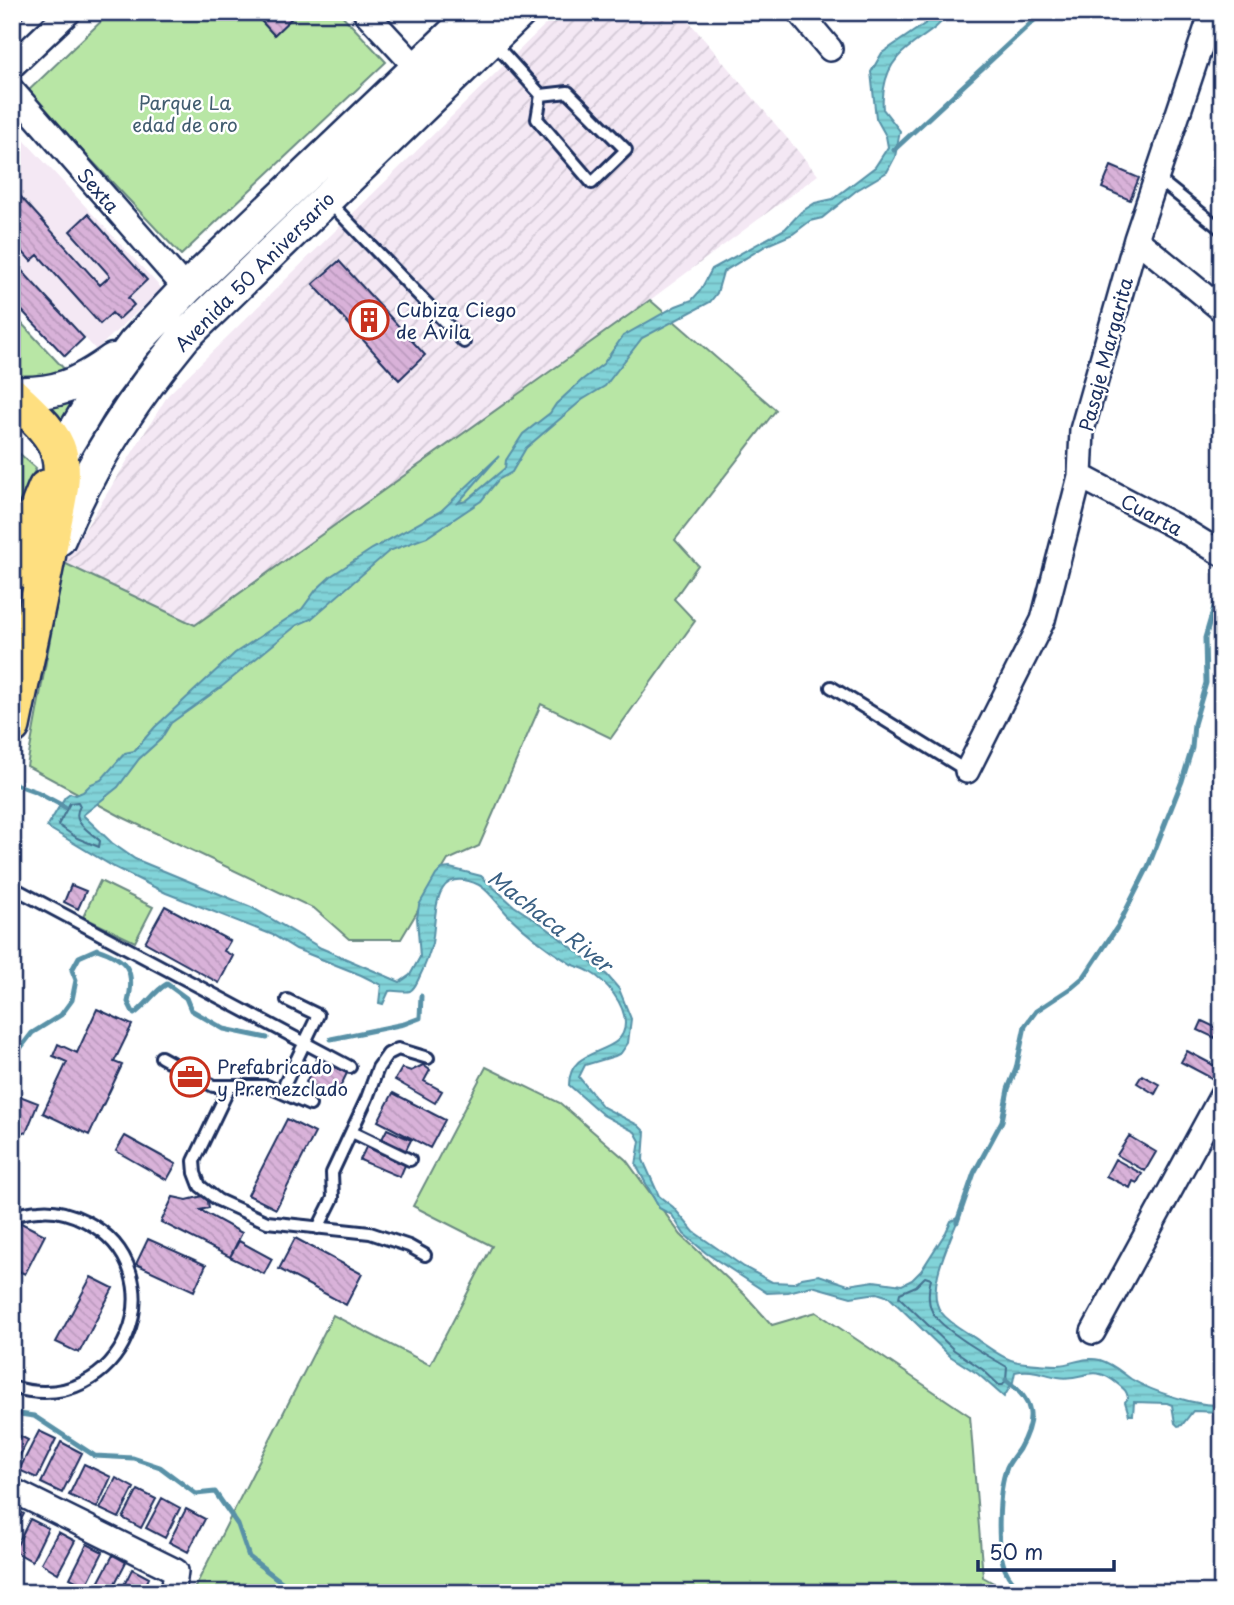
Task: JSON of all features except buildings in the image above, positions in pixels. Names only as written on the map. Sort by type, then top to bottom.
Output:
[{"type":"main road","name":"Avenida 50 Aniversario","points":[[60,456],[97,394],[134,344],[186,289],[475,12]]},
{"type":"main road","name":"Avenida 50 Aniversario","points":[[28,572],[65,523],[106,444],[148,380],[184,337],[520,12]]},
{"type":"main road","points":[[304,176],[326,199]]},
{"type":"main road","points":[[12,394],[37,394],[76,384],[134,344]]},
{"type":"main road","points":[[12,394],[50,436],[60,456],[60,488],[28,572],[12,726]]},
{"type":"main road","points":[[12,425],[35,446],[50,454],[77,455],[106,444]]},
{"type":"street","points":[[12,66],[69,12]]},
{"type":"street","points":[[365,12],[438,92]]},
{"type":"street","points":[[799,12],[830,49]]},
{"type":"street","name":"Pasaje Margarita","points":[[967,771],[1043,620],[1080,476],[1083,430],[1136,239],[1212,12]]},
{"type":"street","name":"Sexta","points":[[15,99],[186,289]]},
{"type":"street","points":[[1136,239],[1222,310]]},
{"type":"street","name":"Cuarta","points":[[1080,476],[1222,554]]},
{"type":"street","points":[[1093,1332],[1222,1095]]},
{"type":"street","points":[[12,1490],[174,1582]]},
{"type":"lane","points":[[491,40],[541,95]]},
{"type":"lane","points":[[568,92],[626,150],[592,183],[537,119],[541,95],[568,92]]},
{"type":"lane","points":[[1157,178],[1222,230]]},
{"type":"lane","points":[[326,199],[464,342]]},
{"type":"lane","points":[[831,687],[967,771]]},
{"type":"lane","points":[[12,887],[350,1067]]},
{"type":"lane","points":[[281,1091],[318,1015],[287,1000]]},
{"type":"lane","points":[[318,1228],[333,1198],[332,1173],[378,1068],[388,1054],[398,1049],[428,1058]]},
{"type":"lane","points":[[161,1057],[213,1086],[267,1086],[310,1105]]},
{"type":"lane","points":[[230,1086],[194,1161],[200,1186],[218,1200],[267,1222],[347,1229],[387,1237],[425,1255]]},
{"type":"lane","points":[[352,1132],[410,1160]]},
{"type":"lane","points":[[12,1216],[41,1210],[71,1214],[98,1228],[119,1250],[132,1277],[135,1307],[128,1337],[112,1363],[89,1382],[61,1392],[31,1393],[12,1387]]},
{"type":"shaded area","points":[[558,12],[681,12],[818,175],[650,300],[195,625],[64,563],[168,395]]},
{"type":"shaded area","points":[[12,127],[162,289],[96,350],[12,259]]},
{"type":"green space","name":"Parque La edad de oro","points":[[111,12],[253,12],[274,35],[298,12],[339,12],[386,62],[181,255],[27,92]]},
{"type":"green space","points":[[294,202],[299,207],[146,361],[99,426],[87,436],[138,354]]},
{"type":"green space","points":[[650,300],[776,410],[675,540],[698,565],[674,599],[695,621],[611,738],[541,704],[479,846],[448,860],[401,939],[349,939],[315,909],[122,817],[27,766],[64,563],[195,625]]},
{"type":"green space","points":[[12,313],[67,372],[21,382],[12,377]]},
{"type":"green space","points":[[82,393],[62,425],[38,404]]},
{"type":"green space","points":[[12,447],[36,468],[18,507]]},
{"type":"green space","points":[[100,881],[153,907],[135,942],[83,917]]},
{"type":"green space","points":[[486,1067],[560,1103],[626,1160],[681,1235],[745,1295],[772,1325],[816,1312],[970,1416],[983,1577],[1011,1593],[192,1593],[333,1315],[430,1365],[492,1246],[413,1206]]},
{"type":"water","points":[[937,12],[950,12],[902,53],[888,73],[883,109],[900,131],[895,157],[887,172],[857,190],[822,218],[810,221],[793,234],[767,245],[723,272],[717,293],[710,302],[642,338],[605,386],[582,400],[526,448],[512,472],[498,480],[481,501],[427,537],[389,551],[311,619],[297,625],[220,688],[171,723],[161,739],[139,759],[118,787],[83,815],[112,843],[135,859],[251,907],[321,948],[400,982],[410,975],[420,957],[417,918],[419,905],[436,875],[442,869],[450,868],[481,876],[514,906],[607,975],[619,989],[631,1019],[628,1043],[621,1053],[585,1065],[579,1077],[603,1107],[638,1125],[645,1132],[643,1160],[659,1196],[673,1207],[694,1232],[744,1267],[772,1282],[794,1283],[802,1278],[819,1275],[848,1285],[874,1281],[902,1285],[921,1271],[951,1221],[959,1217],[937,1278],[937,1303],[945,1316],[995,1352],[1013,1361],[1058,1365],[1100,1360],[1140,1384],[1163,1393],[1189,1401],[1222,1404],[1222,1412],[1193,1411],[1182,1425],[1178,1426],[1172,1405],[1167,1403],[1134,1402],[1133,1415],[1129,1415],[1125,1402],[1128,1398],[1126,1392],[1109,1378],[1095,1373],[1067,1378],[1031,1371],[1015,1372],[1013,1382],[1004,1397],[978,1374],[950,1356],[889,1297],[877,1293],[851,1297],[812,1286],[788,1292],[767,1293],[706,1253],[684,1234],[672,1215],[659,1208],[636,1165],[640,1141],[635,1132],[603,1115],[569,1085],[571,1072],[578,1063],[616,1042],[623,1034],[624,1016],[618,1001],[596,976],[571,964],[530,935],[479,885],[463,880],[452,881],[444,887],[436,907],[430,952],[417,983],[410,991],[389,991],[383,1004],[379,1003],[381,985],[296,949],[273,935],[166,893],[114,867],[47,827],[65,797],[70,793],[76,795],[83,792],[91,784],[101,780],[125,753],[134,751],[155,727],[235,653],[302,609],[331,576],[372,549],[441,511],[499,456],[458,503],[466,501],[505,468],[506,460],[523,434],[603,364],[623,336],[692,300],[712,269],[785,229],[801,212],[815,203],[833,199],[875,167],[888,147],[886,136],[876,118],[871,72],[882,53],[926,23]]},
{"type":"waterway","points":[[894,150],[1043,12]]},
{"type":"waterway","points":[[957,1222],[974,1173],[1002,1121],[1025,1026],[1036,1011],[1084,977],[1118,926],[1148,867],[1192,748],[1194,724],[1206,683],[1205,638],[1215,604],[1222,592]]},
{"type":"waterway","name":"Machaca River","points":[[12,783],[37,792],[65,807]]},
{"type":"waterway","points":[[12,1059],[32,1033],[61,1015],[72,1000],[76,980],[72,970],[79,957],[97,949],[116,957],[127,967],[131,982],[128,1002],[134,1014],[167,984],[186,998],[191,1010],[224,1029],[267,1038]]},
{"type":"waterway","points":[[331,1039],[404,1024],[420,1018],[421,996]]},
{"type":"waterway","name":"Machaca River","points":[[1006,1380],[1023,1395],[1030,1411],[1030,1420],[1025,1438],[1004,1477],[999,1518],[1000,1547],[1007,1573],[1026,1593]]},
{"type":"waterway","points":[[12,1413],[34,1416],[95,1456],[133,1458],[160,1467],[196,1494],[215,1492],[238,1525],[249,1557],[296,1593]]},
{"type":"place","name":"Cubiza Ciego de Ávila","points":[[369,320]]},
{"type":"place","name":"Prefabricado y Premezclado","points":[[190,1077]]}]
